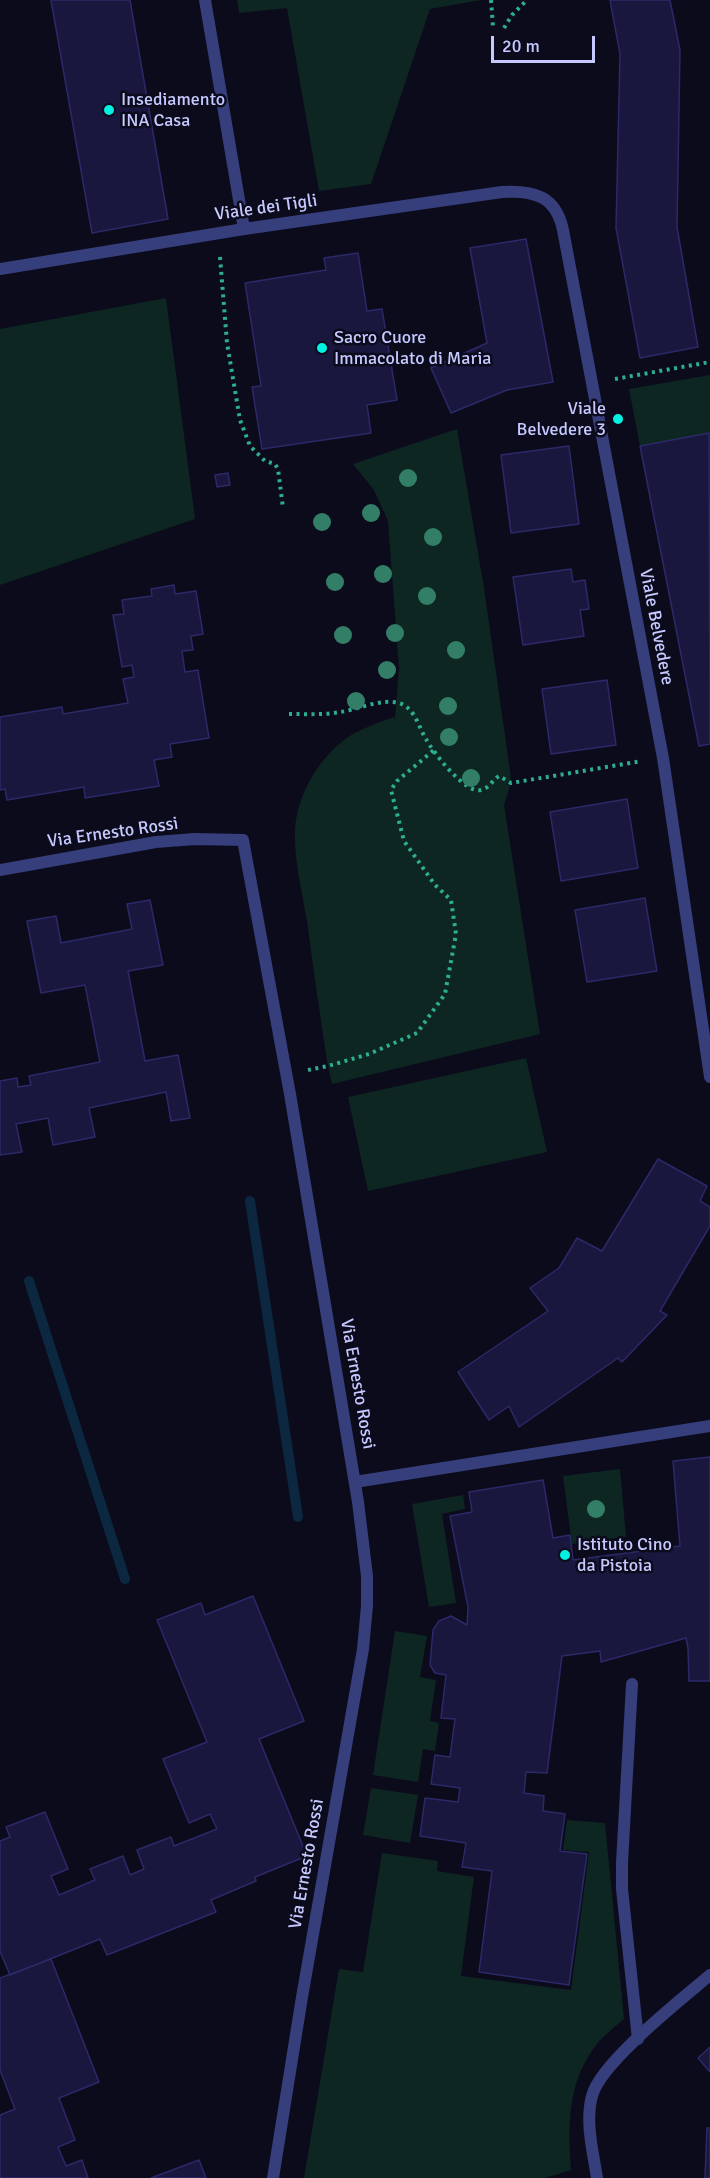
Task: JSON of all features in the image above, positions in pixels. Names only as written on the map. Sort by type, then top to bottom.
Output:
[{"type":"street","points":[[205,0],[244,229]]},
{"type":"street","name":"Viale dei Tigli","points":[[0,269],[244,229],[502,192],[526,192],[538,196]]},
{"type":"street","name":"Viale Belvedere","points":[[538,196],[549,201],[557,210],[561,220],[663,758],[710,1077]]},
{"type":"street","name":"Via Ernesto Rossi","points":[[0,870],[156,842],[243,840],[286,1073],[355,1482],[366,1551],[367,1576],[363,1649],[273,2178]]},
{"type":"street","points":[[355,1482],[710,1426]]},
{"type":"street","points":[[632,1684],[622,1872],[638,2039]]},
{"type":"street","points":[[597,2178],[590,2133],[591,2096],[602,2074],[710,1975]]},
{"type":"path","points":[[491,0],[493,27]]},
{"type":"path","points":[[504,28],[512,15],[527,0]]},
{"type":"path","points":[[218,233],[227,343],[240,420],[250,446],[265,461],[275,464],[278,469],[283,508]]},
{"type":"path","points":[[591,383],[710,362]]},
{"type":"path","points":[[289,714],[338,713],[396,702],[407,707],[426,740],[457,778],[473,790],[489,786],[499,776],[511,783],[663,758]]},
{"type":"path","points":[[286,1073],[328,1066],[369,1054],[417,1033],[446,994],[456,934],[451,900],[435,885],[404,841],[391,790],[396,781],[434,750]]},
{"type":"green space","points":[[237,0],[481,0],[430,9],[371,184],[319,191],[287,8],[239,13]]},
{"type":"green space","points":[[166,298],[195,519],[0,585],[0,329]]},
{"type":"green space","points":[[710,375],[710,436],[709,433],[640,446],[629,389]]},
{"type":"green space","points":[[457,429],[484,588],[510,771],[511,783],[504,805],[540,1034],[332,1084],[297,864],[295,830],[297,817],[310,780],[334,749],[362,729],[394,717],[395,719],[399,668],[388,521],[374,490],[353,464]]},
{"type":"green space","points":[[526,1058],[547,1152],[368,1191],[348,1097]]},
{"type":"green space","points":[[620,1469],[626,1537],[572,1544],[563,1476]]},
{"type":"green space","points":[[463,1495],[465,1509],[442,1514],[456,1603],[429,1607],[412,1504]]},
{"type":"green space","points":[[395,1631],[427,1636],[420,1677],[436,1680],[430,1721],[439,1723],[435,1751],[423,1749],[418,1782],[373,1775]]},
{"type":"green space","points":[[371,1788],[418,1795],[410,1843],[363,1835]]},
{"type":"green space","points":[[567,1820],[605,1823],[624,2019],[596,2045],[579,2074],[571,2105],[571,2170],[545,2178],[304,2178],[339,1969],[363,1972],[382,1853],[438,1861],[437,1871],[474,1877],[461,1976],[571,1990],[589,1852],[563,1850]]},
{"type":"building","name":"Insediamento INA Casa","points":[[51,0],[130,0],[168,219],[92,233]]},
{"type":"building","points":[[610,0],[670,0],[680,50],[677,227],[698,347],[640,358],[616,228],[620,54]]},
{"type":"building","points":[[526,239],[553,382],[507,390],[451,413],[431,368],[487,343],[470,248]]},
{"type":"building","name":"Sacro Cuore Immacolato di Maria","points":[[358,253],[367,311],[382,309],[397,400],[367,405],[371,433],[262,449],[252,387],[261,386],[245,283],[326,270],[324,258]]},
{"type":"building","points":[[709,433],[710,744],[699,746],[640,446]]},
{"type":"building","points":[[569,446],[579,524],[511,533],[501,455]]},
{"type":"building","points":[[228,473],[230,485],[217,487],[215,475]]},
{"type":"building","points":[[571,569],[573,582],[585,580],[589,609],[580,610],[584,636],[523,645],[513,577]]},
{"type":"building","points":[[174,585],[175,594],[196,591],[203,634],[191,636],[193,650],[182,651],[185,672],[198,670],[209,738],[170,744],[172,757],[154,760],[159,786],[85,798],[84,787],[7,800],[5,789],[0,790],[0,717],[62,707],[63,714],[128,703],[123,679],[134,677],[132,665],[122,667],[113,615],[124,614],[122,600],[152,596],[151,589]]},
{"type":"building","points":[[607,680],[616,745],[551,754],[542,689]]},
{"type":"building","points":[[627,799],[638,868],[561,881],[550,812]]},
{"type":"building","points":[[645,898],[657,971],[587,982],[575,910]]},
{"type":"building","points":[[150,900],[163,965],[128,971],[145,1061],[178,1055],[190,1118],[171,1121],[166,1092],[89,1108],[95,1137],[53,1145],[48,1118],[16,1124],[22,1152],[0,1155],[0,1081],[17,1078],[18,1087],[31,1085],[29,1076],[100,1062],[85,985],[41,993],[27,921],[56,916],[61,943],[132,929],[127,904]]},
{"type":"building","points":[[658,1159],[707,1186],[700,1201],[710,1207],[710,1226],[660,1311],[667,1315],[622,1362],[618,1358],[519,1427],[509,1406],[489,1420],[458,1372],[548,1311],[530,1288],[559,1268],[577,1238],[602,1251]]},
{"type":"building","points":[[710,1457],[710,1681],[689,1681],[686,1638],[601,1662],[600,1651],[562,1656],[547,1773],[526,1772],[524,1793],[544,1796],[543,1811],[565,1814],[560,1851],[587,1854],[569,1985],[479,1972],[492,1871],[462,1867],[466,1843],[420,1836],[425,1798],[458,1802],[460,1788],[431,1784],[435,1755],[450,1757],[455,1719],[441,1718],[446,1675],[435,1673],[430,1665],[433,1630],[439,1621],[451,1616],[467,1625],[468,1607],[450,1516],[472,1512],[469,1492],[543,1480],[553,1538],[570,1535],[573,1560],[680,1546],[673,1461]]},
{"type":"building","points":[[253,1596],[304,1721],[259,1739],[307,1856],[255,1877],[256,1881],[211,1900],[216,1912],[107,1955],[100,1939],[10,1975],[0,1951],[0,1841],[10,1837],[6,1827],[45,1812],[68,1869],[51,1876],[59,1895],[95,1880],[90,1869],[123,1856],[130,1875],[144,1869],[137,1850],[171,1837],[174,1846],[217,1829],[210,1814],[189,1823],[163,1759],[207,1742],[157,1620],[201,1603],[205,1615]]},
{"type":"building","points":[[51,1959],[99,2082],[59,2098],[75,2140],[58,2147],[66,2166],[82,2160],[88,2178],[0,2178],[0,2115],[15,2109],[0,2070],[0,1978]]},
{"type":"building","points":[[710,2047],[710,2072],[698,2058]]},
{"type":"building","points":[[707,2128],[710,2128],[710,2178],[705,2178]]},
{"type":"building","points":[[199,2160],[206,2178],[151,2178]]},
{"type":"waterway","points":[[250,1201],[298,1517]]},
{"type":"waterway","points":[[29,1281],[125,1579]]},
{"type":"place","name":"Insediamento INA Casa","points":[[109,110]]},
{"type":"place","name":"Sacro Cuore Immacolato di Maria","points":[[322,348]]},
{"type":"place","name":"Viale Belvedere 3","points":[[618,419]]},
{"type":"place","name":"Istituto Cino da Pistoia","points":[[565,1555]]}]
